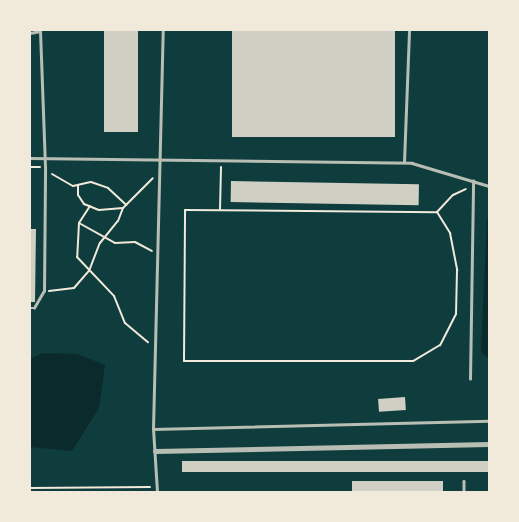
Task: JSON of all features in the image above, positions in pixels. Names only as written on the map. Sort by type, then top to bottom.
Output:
[{"type":"street","points":[[155,451],[489,444]]},
{"type":"lane","points":[[157,492],[154,429],[162,170],[163,30]]},
{"type":"lane","points":[[404,162],[409,30]]},
{"type":"lane","points":[[30,33],[40,31],[45,167],[44,291],[34,308],[30,308]]},
{"type":"lane","points":[[30,158],[404,162],[489,186]]},
{"type":"lane","points":[[470,379],[473,183]]},
{"type":"lane","points":[[154,429],[489,421]]},
{"type":"lane","points":[[464,481],[464,492]]},
{"type":"path","points":[[220,210],[221,159]]},
{"type":"path","points":[[30,167],[45,167],[58,179],[78,185],[91,182],[108,188],[124,206]]},
{"type":"path","points":[[44,291],[74,288],[90,269],[106,236],[118,221],[124,206],[162,170]]},
{"type":"path","points":[[438,212],[450,233],[457,279],[456,314],[440,345],[413,361],[184,361],[185,210],[438,212],[454,195],[473,183]]},
{"type":"path","points":[[78,185],[78,195],[84,204],[99,210],[124,206]]},
{"type":"path","points":[[90,206],[80,223],[77,257],[114,296],[125,323],[156,348]]},
{"type":"path","points":[[80,223],[106,236],[115,243],[135,242],[159,254]]},
{"type":"path","points":[[30,488],[157,487]]},
{"type":"water","points":[[487,219],[489,219],[489,359],[481,352]]},
{"type":"water","points":[[43,353],[77,354],[105,365],[99,408],[72,451],[30,447],[30,359]]},
{"type":"building","points":[[104,30],[138,30],[138,132],[104,132]]},
{"type":"building","points":[[232,30],[395,30],[395,137],[232,137]]},
{"type":"building","points":[[231,181],[419,184],[419,205],[231,202]]},
{"type":"building","points":[[30,229],[36,229],[35,302],[30,302]]},
{"type":"building","points":[[405,397],[406,410],[379,412],[378,399]]},
{"type":"building","points":[[182,461],[489,461],[489,472],[182,472]]},
{"type":"building","points":[[352,481],[443,481],[443,492],[352,492]]}]
